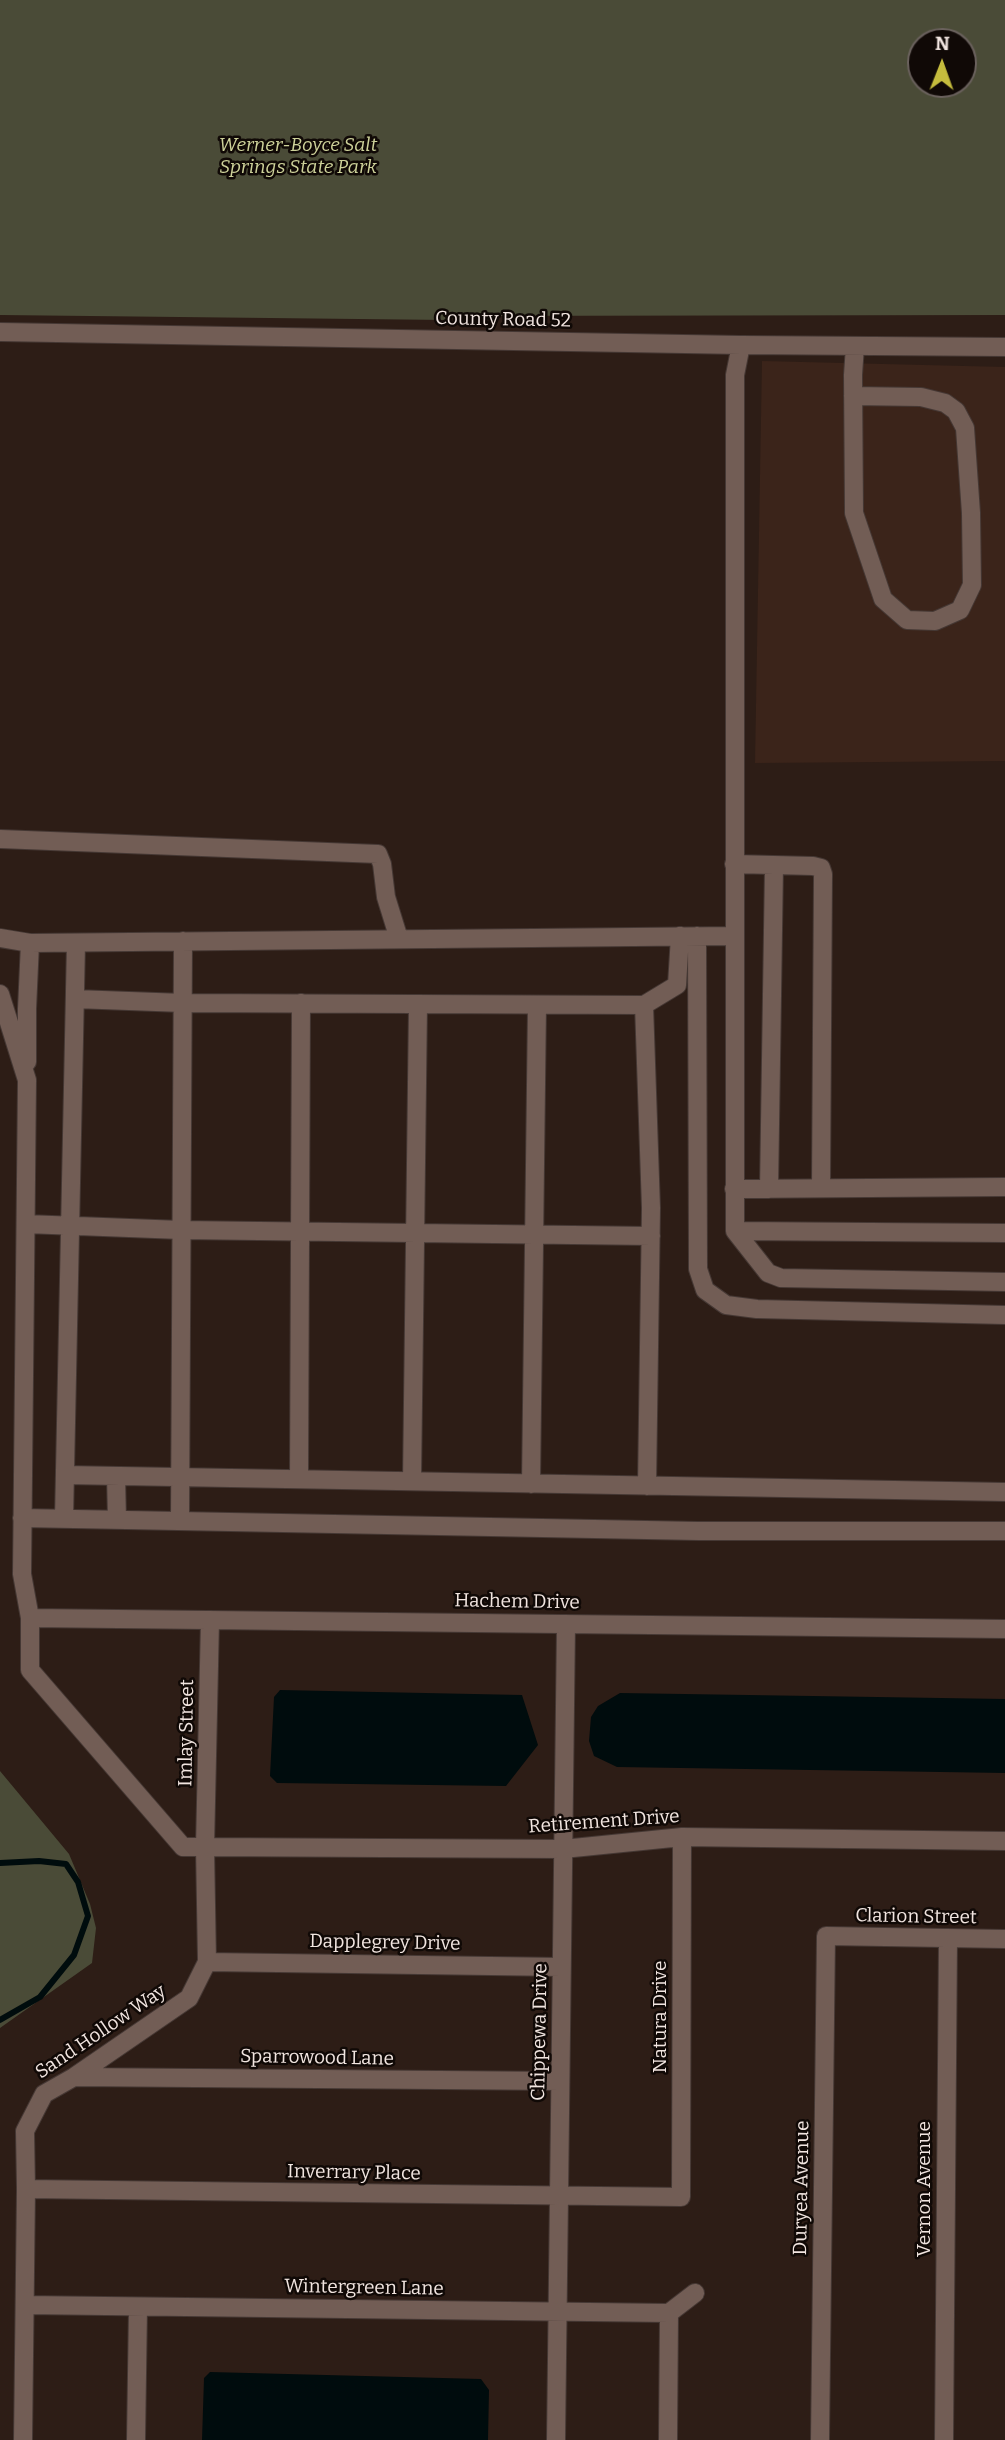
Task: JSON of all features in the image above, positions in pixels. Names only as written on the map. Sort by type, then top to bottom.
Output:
[{"type":"street","name":"County Road 52","points":[[0,332],[1005,347]]},
{"type":"street","points":[[741,345],[735,375],[735,1231],[768,1273],[781,1278],[1005,1282]]},
{"type":"street","points":[[853,396],[921,397],[945,403],[956,411],[965,428],[971,513],[972,585],[960,610],[935,621],[907,620],[883,600],[854,513],[853,396],[855,346]]},
{"type":"street","points":[[0,839],[378,854],[382,864],[386,897],[399,939]]},
{"type":"street","points":[[734,864],[813,866],[821,867],[823,874],[821,1188]]},
{"type":"street","points":[[769,1189],[774,866]]},
{"type":"street","points":[[75,999],[183,1003],[644,1005],[677,985],[689,936]]},
{"type":"street","points":[[689,936],[698,1269],[705,1290],[726,1304],[757,1309],[1005,1315]]},
{"type":"street","points":[[0,938],[30,943],[76,943],[734,936]]},
{"type":"street","points":[[180,1521],[183,942]]},
{"type":"street","points":[[30,943],[22,1518],[22,1574],[30,1618],[30,1670],[183,1847],[205,1847]]},
{"type":"street","points":[[64,1519],[76,943]]},
{"type":"street","points":[[0,994],[27,1080]]},
{"type":"street","points":[[299,1479],[301,1003]]},
{"type":"street","points":[[412,1481],[418,1004]]},
{"type":"street","points":[[531,1483],[537,1005]]},
{"type":"street","points":[[644,1005],[651,1236],[647,1486]]},
{"type":"street","points":[[734,1189],[1005,1187]]},
{"type":"street","points":[[26,1224],[181,1230],[651,1236]]},
{"type":"street","points":[[735,1231],[1005,1233]]},
{"type":"street","points":[[65,1475],[1005,1492]]},
{"type":"street","points":[[116,1476],[117,1520]]},
{"type":"street","points":[[22,1518],[698,1531],[1005,1531]]},
{"type":"street","name":"Hachem Drive","points":[[30,1618],[1005,1629]]},
{"type":"street","name":"Imlay Street","points":[[205,1847],[210,1620]]},
{"type":"street","name":"Chippewa Drive","points":[[556,2440],[566,1624]]},
{"type":"street","name":"Retirement Drive","points":[[205,1847],[563,1849],[682,1837],[1005,1841]]},
{"type":"street","name":"Natura Drive","points":[[681,2197],[682,1837]]},
{"type":"street","name":"Sand Hollow Way","points":[[23,2440],[25,2132],[44,2094],[74,2077],[189,1998],[207,1962],[205,1847]]},
{"type":"street","name":"Clarion Street","points":[[825,1936],[1005,1939]]},
{"type":"street","name":"Duryea Avenue","points":[[820,2440],[825,1936]]},
{"type":"street","name":"Vernon Avenue","points":[[944,2440],[948,1938]]},
{"type":"street","name":"Dapplegrey Drive","points":[[207,1962],[561,1967]]},
{"type":"street","name":"Sparrowood Lane","points":[[74,2077],[560,2081]]},
{"type":"street","name":"Inverrary Place","points":[[26,2189],[681,2197]]},
{"type":"street","points":[[668,2440],[669,2313],[695,2293]]},
{"type":"street","name":"Wintergreen Lane","points":[[25,2305],[669,2313]]},
{"type":"street","points":[[136,2440],[138,2306]]},
{"type":"shaded area","points":[[762,361],[1005,367],[1005,761],[755,763]]},
{"type":"shaded area","points":[[280,1690],[522,1695],[538,1745],[506,1786],[277,1783],[270,1776],[274,1697]]},
{"type":"shaded area","points":[[620,1693],[1005,1699],[1005,1773],[617,1767],[594,1756],[589,1741],[591,1717],[598,1706]]},
{"type":"shaded area","points":[[210,2372],[481,2379],[489,2390],[488,2440],[202,2440],[204,2378]]},
{"type":"green space","name":"Werner-Boyce Salt Springs State Park","points":[[0,0],[1005,0],[1005,315],[444,316],[447,320],[0,315]]},
{"type":"green space","points":[[0,1771],[69,1854],[90,1904],[96,1928],[92,1963],[0,2028]]},
{"type":"waterway","points":[[0,1863],[39,1861],[66,1864],[78,1882],[88,1916],[74,1955],[40,1997],[0,2020]]}]
